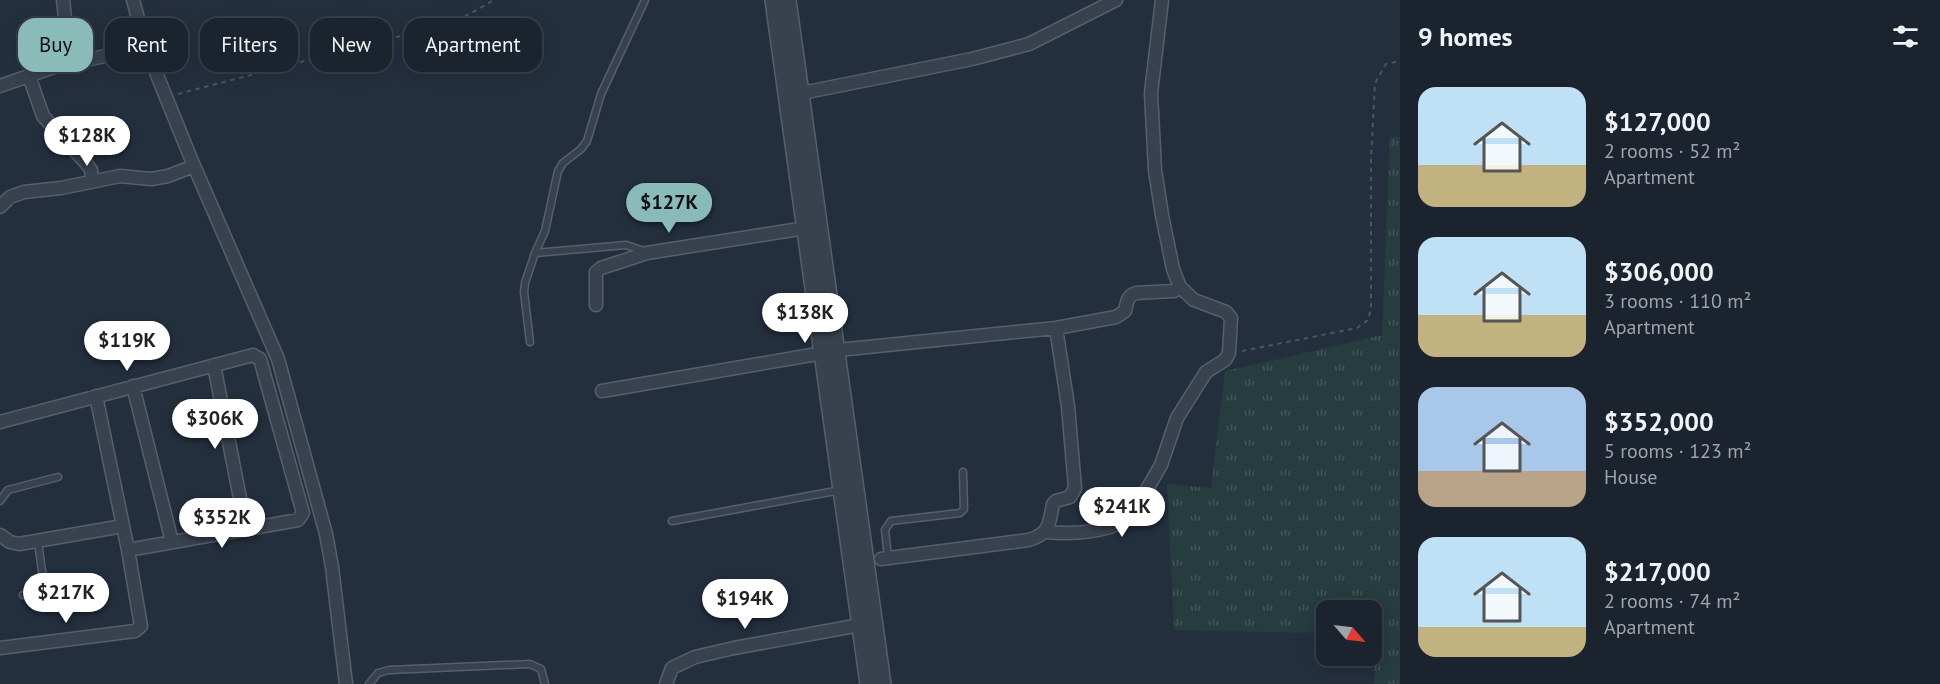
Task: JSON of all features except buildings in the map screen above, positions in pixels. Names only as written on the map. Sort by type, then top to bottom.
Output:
[{"type":"street","points":[[63,0],[65,18]]},
{"type":"street","points":[[133,0],[138,18]]},
{"type":"street","points":[[773,0],[806,228],[830,351],[883,684]]},
{"type":"street","points":[[788,0],[802,93],[830,351],[842,490],[868,684]]},
{"type":"street","points":[[802,93],[972,59],[1029,44],[1116,0]]},
{"type":"street","points":[[1047,531],[1059,533],[1104,529],[1113,526],[1118,501],[1137,497],[1146,491],[1161,465],[1177,418],[1206,372],[1225,360],[1229,353],[1231,318],[1226,312],[1194,300],[1180,287],[1173,269],[1162,215],[1155,170],[1151,93],[1162,0]]},
{"type":"street","points":[[0,86],[42,72]]},
{"type":"street","points":[[156,72],[278,359],[326,534],[346,684]]},
{"type":"street","points":[[29,76],[43,116],[86,163],[91,170],[92,182]]},
{"type":"street","points":[[0,207],[10,197],[24,192],[120,176],[151,179],[168,176],[194,166]]},
{"type":"street","points":[[596,305],[596,272],[601,268],[647,253],[806,228]]},
{"type":"street","points":[[602,391],[830,351],[1056,328],[1116,317],[1125,311],[1131,295],[1174,291],[1180,287]]},
{"type":"street","points":[[884,559],[1029,540],[1040,537],[1047,531],[1053,504],[1070,497],[1075,488],[1068,406],[1056,328]]},
{"type":"street","points":[[0,422],[253,355],[260,359],[303,513],[298,520],[128,550]]},
{"type":"street","points":[[214,365],[246,529]]},
{"type":"street","points":[[133,386],[172,542]]},
{"type":"street","points":[[0,648],[139,629],[141,626],[128,550],[96,396]]},
{"type":"street","points":[[0,535],[10,542],[19,544],[123,526]]},
{"type":"street","points":[[666,684],[672,668],[695,657],[860,624]]},
{"type":"lane","points":[[530,342],[524,292],[529,270],[545,231],[558,171],[563,163],[581,149],[587,141],[601,94],[645,0]]},
{"type":"lane","points":[[535,253],[626,245],[647,253]]},
{"type":"lane","points":[[884,559],[885,530],[891,521],[960,513],[964,509],[963,472]]},
{"type":"lane","points":[[0,501],[8,490],[58,477]]},
{"type":"lane","points":[[672,521],[842,490]]},
{"type":"lane","points":[[38,542],[45,593]]},
{"type":"lane","points":[[24,595],[94,586]]},
{"type":"lane","points":[[369,684],[378,673],[389,670],[530,664],[541,669],[545,684]]},
{"type":"path","points":[[166,97],[443,25],[468,15],[494,0]]},
{"type":"path","points":[[1229,353],[1357,328],[1368,320],[1371,308],[1371,159],[1375,83],[1386,64],[1400,62]]},
{"type":"green space","points":[[1390,137],[1400,137],[1400,684],[1374,684],[1375,666],[1382,666],[1382,600],[1316,600],[1316,633],[1174,630],[1167,484],[1211,488],[1225,371],[1382,335]]}]
